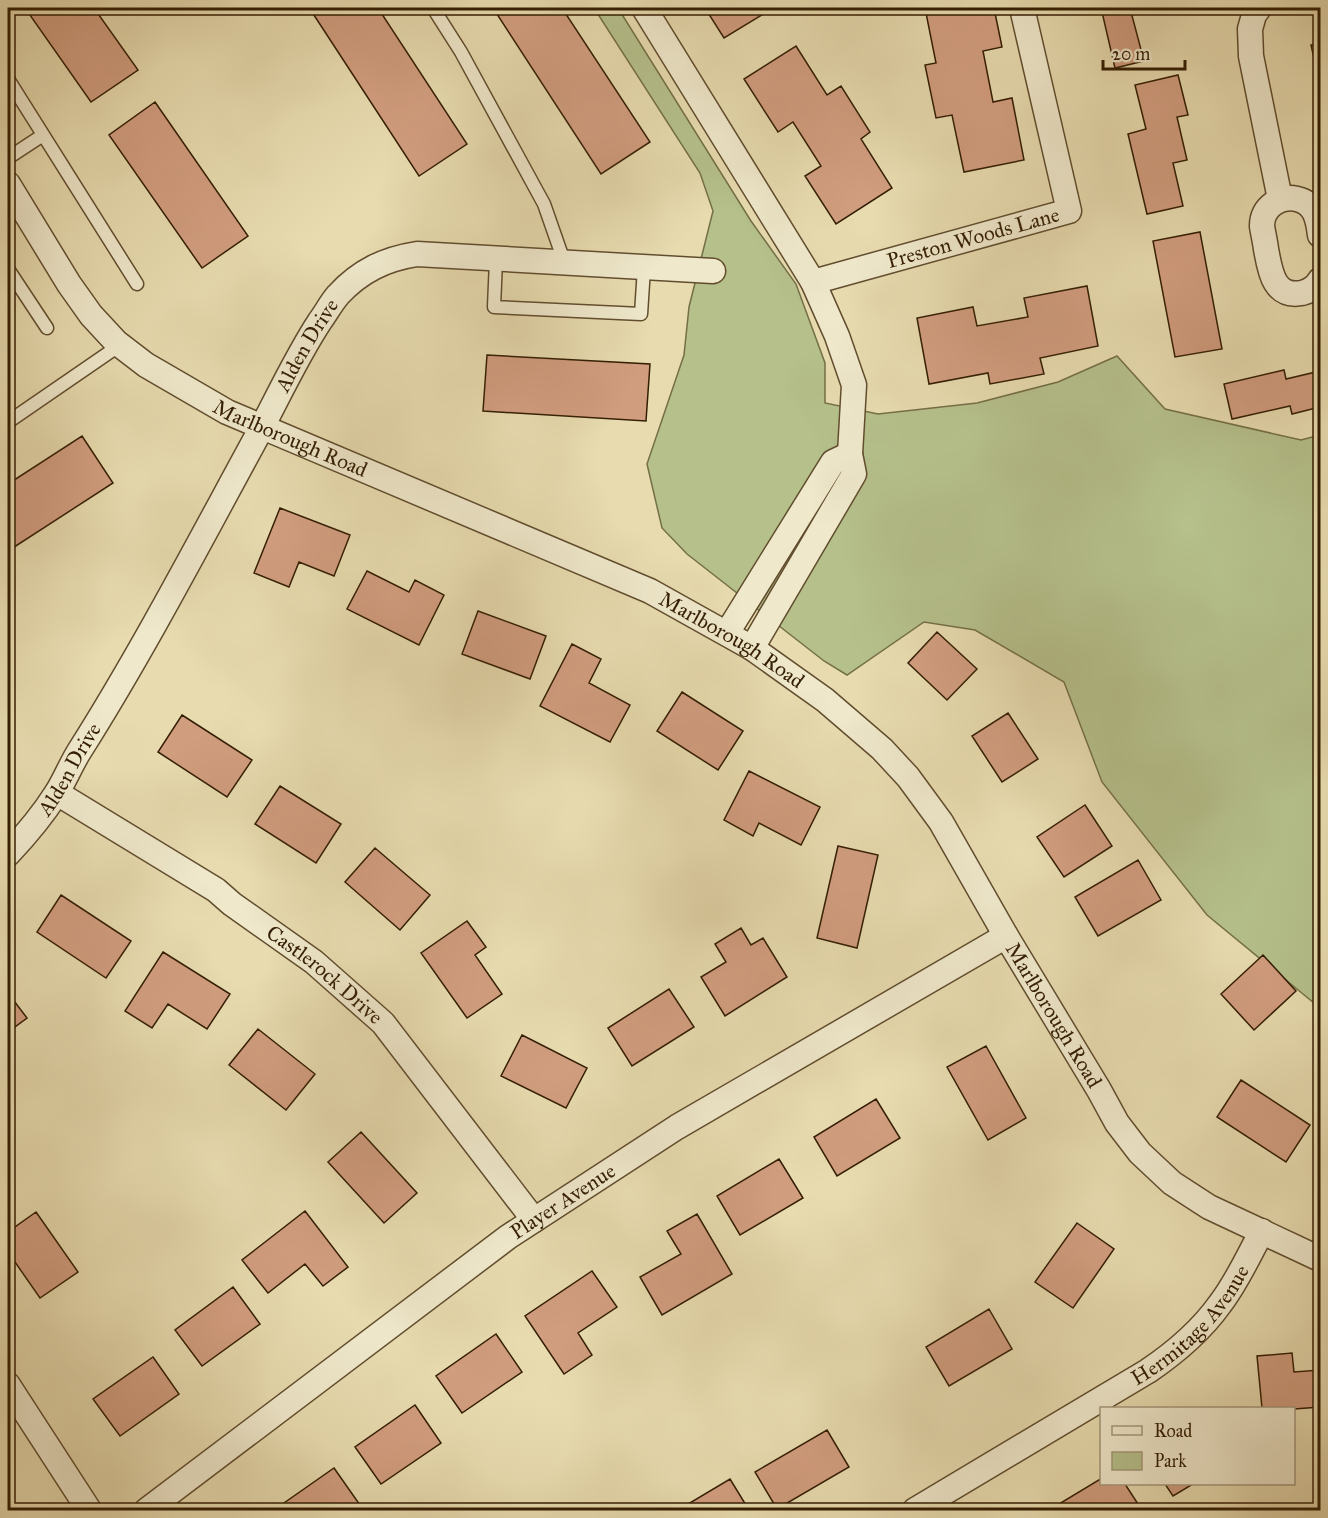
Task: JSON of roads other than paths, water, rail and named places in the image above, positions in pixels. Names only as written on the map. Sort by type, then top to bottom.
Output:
[{"type":"street","points":[[644,8],[813,282],[837,336],[854,385],[850,454],[854,474],[752,648]]},
{"type":"street","name":"Preston Woods Lane","points":[[813,282],[1069,211],[1022,8]]},
{"type":"street","points":[[1259,8],[1254,15],[1251,29],[1251,56],[1280,199]]},
{"type":"street","name":"Marlborough Road","points":[[8,183],[69,284],[91,315],[120,345],[146,365],[227,412],[650,591],[752,648],[825,700],[882,749],[908,777],[941,822],[1006,936],[1100,1090],[1117,1123],[1140,1153],[1172,1183],[1209,1207],[1320,1259]]},
{"type":"street","points":[[1320,235],[1317,215],[1311,206],[1302,200],[1291,197],[1280,199],[1264,214],[1262,225],[1271,276],[1277,285],[1286,291],[1297,293],[1308,291],[1320,280]]},
{"type":"street","name":"Alden Drive","points":[[8,855],[57,793],[70,765],[110,702],[305,344],[336,297],[364,272],[380,263],[417,254],[713,271]]},
{"type":"street","points":[[727,633],[832,462],[850,454]]},
{"type":"street","name":"Castlerock Drive","points":[[57,793],[216,890],[232,904],[314,962],[383,1023],[534,1220]]},
{"type":"street","name":"Player Avenue","points":[[147,1510],[498,1244],[677,1127],[1006,936]]},
{"type":"street","name":"Hermitage Avenue","points":[[915,1510],[1148,1371],[1174,1353],[1197,1332],[1221,1303],[1262,1231]]},
{"type":"street","points":[[8,1385],[89,1510]]},
{"type":"lane","points":[[433,8],[461,52],[544,204],[564,264]]},
{"type":"lane","points":[[8,79],[137,284]]},
{"type":"lane","points":[[8,158],[42,135]]},
{"type":"lane","points":[[496,260],[494,307],[641,314],[644,268]]},
{"type":"lane","points":[[8,269],[47,328]]},
{"type":"lane","points":[[8,422],[120,345]]}]
